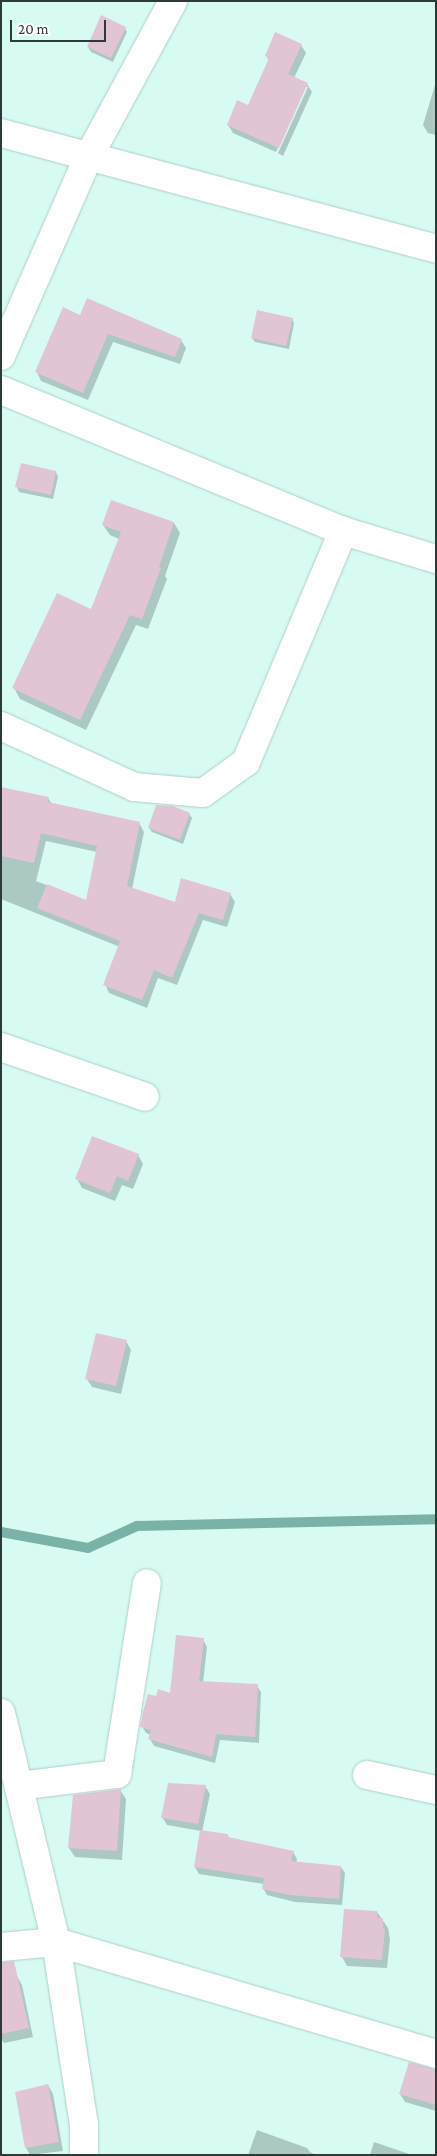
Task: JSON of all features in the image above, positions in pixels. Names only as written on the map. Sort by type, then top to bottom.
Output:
[{"type":"street","points":[[1,356],[89,156],[174,1]]},
{"type":"street","points":[[1,133],[436,249]]},
{"type":"street","points":[[1,390],[344,530],[436,559]]},
{"type":"street","points":[[1,726],[134,787],[203,793],[246,762],[344,530]]},
{"type":"street","points":[[1,1046],[145,1096]]},
{"type":"street","points":[[19,1786],[117,1774],[146,1582]]},
{"type":"street","points":[[1,1713],[56,1942],[84,2125],[84,2155]]},
{"type":"street","points":[[367,1774],[436,1790]]},
{"type":"street","points":[[1,1948],[56,1942],[436,2054]]},
{"type":"building","points":[[101,15],[126,27],[111,58],[87,47]]},
{"type":"building","points":[[275,32],[302,44],[288,74],[308,83],[279,148],[227,125],[237,100],[248,105],[269,58],[265,56]]},
{"type":"building","points":[[87,298],[182,339],[175,357],[108,334],[83,393],[35,372],[63,307],[80,315]]},
{"type":"building","points":[[257,310],[293,318],[286,346],[251,338]]},
{"type":"building","points":[[21,463],[56,471],[51,495],[15,487]]},
{"type":"building","points":[[111,500],[174,522],[159,567],[161,568],[142,619],[130,615],[80,720],[12,688],[57,593],[91,609],[121,532],[102,525]]},
{"type":"building","points":[[1,787],[49,797],[48,802],[140,822],[127,886],[175,902],[181,878],[231,893],[223,920],[199,913],[172,978],[154,970],[142,1000],[103,985],[120,941],[37,908],[47,884],[86,900],[97,846],[41,833],[34,863],[1,856]]},
{"type":"building","points":[[156,805],[173,806],[190,813],[180,840],[148,828]]},
{"type":"building","points":[[92,1136],[139,1154],[128,1181],[117,1176],[110,1193],[75,1179]]},
{"type":"building","points":[[96,1333],[127,1340],[116,1386],[85,1379]]},
{"type":"building","points":[[176,1635],[204,1638],[199,1681],[258,1684],[255,1737],[216,1734],[212,1757],[148,1739],[151,1730],[140,1727],[143,1712],[148,1694],[156,1696],[158,1689],[170,1693]]},
{"type":"building","points":[[168,1783],[206,1785],[198,1824],[161,1818]]},
{"type":"building","points":[[121,1789],[117,1851],[68,1848],[73,1795]]},
{"type":"building","points":[[200,1830],[228,1834],[228,1837],[294,1851],[291,1861],[341,1866],[339,1899],[290,1895],[262,1889],[264,1878],[194,1867]]},
{"type":"building","points":[[344,1909],[377,1911],[377,1918],[383,1918],[383,1929],[385,1929],[382,1960],[340,1957]]},
{"type":"building","points":[[14,1961],[29,2028],[1,2034],[1,1962]]},
{"type":"building","points":[[409,2062],[436,2069],[436,2105],[399,2094]]},
{"type":"building","points":[[48,2084],[59,2142],[25,2148],[15,2092]]},
{"type":"waterway","points":[[1,1532],[88,1548],[137,1526],[436,1519]]}]
